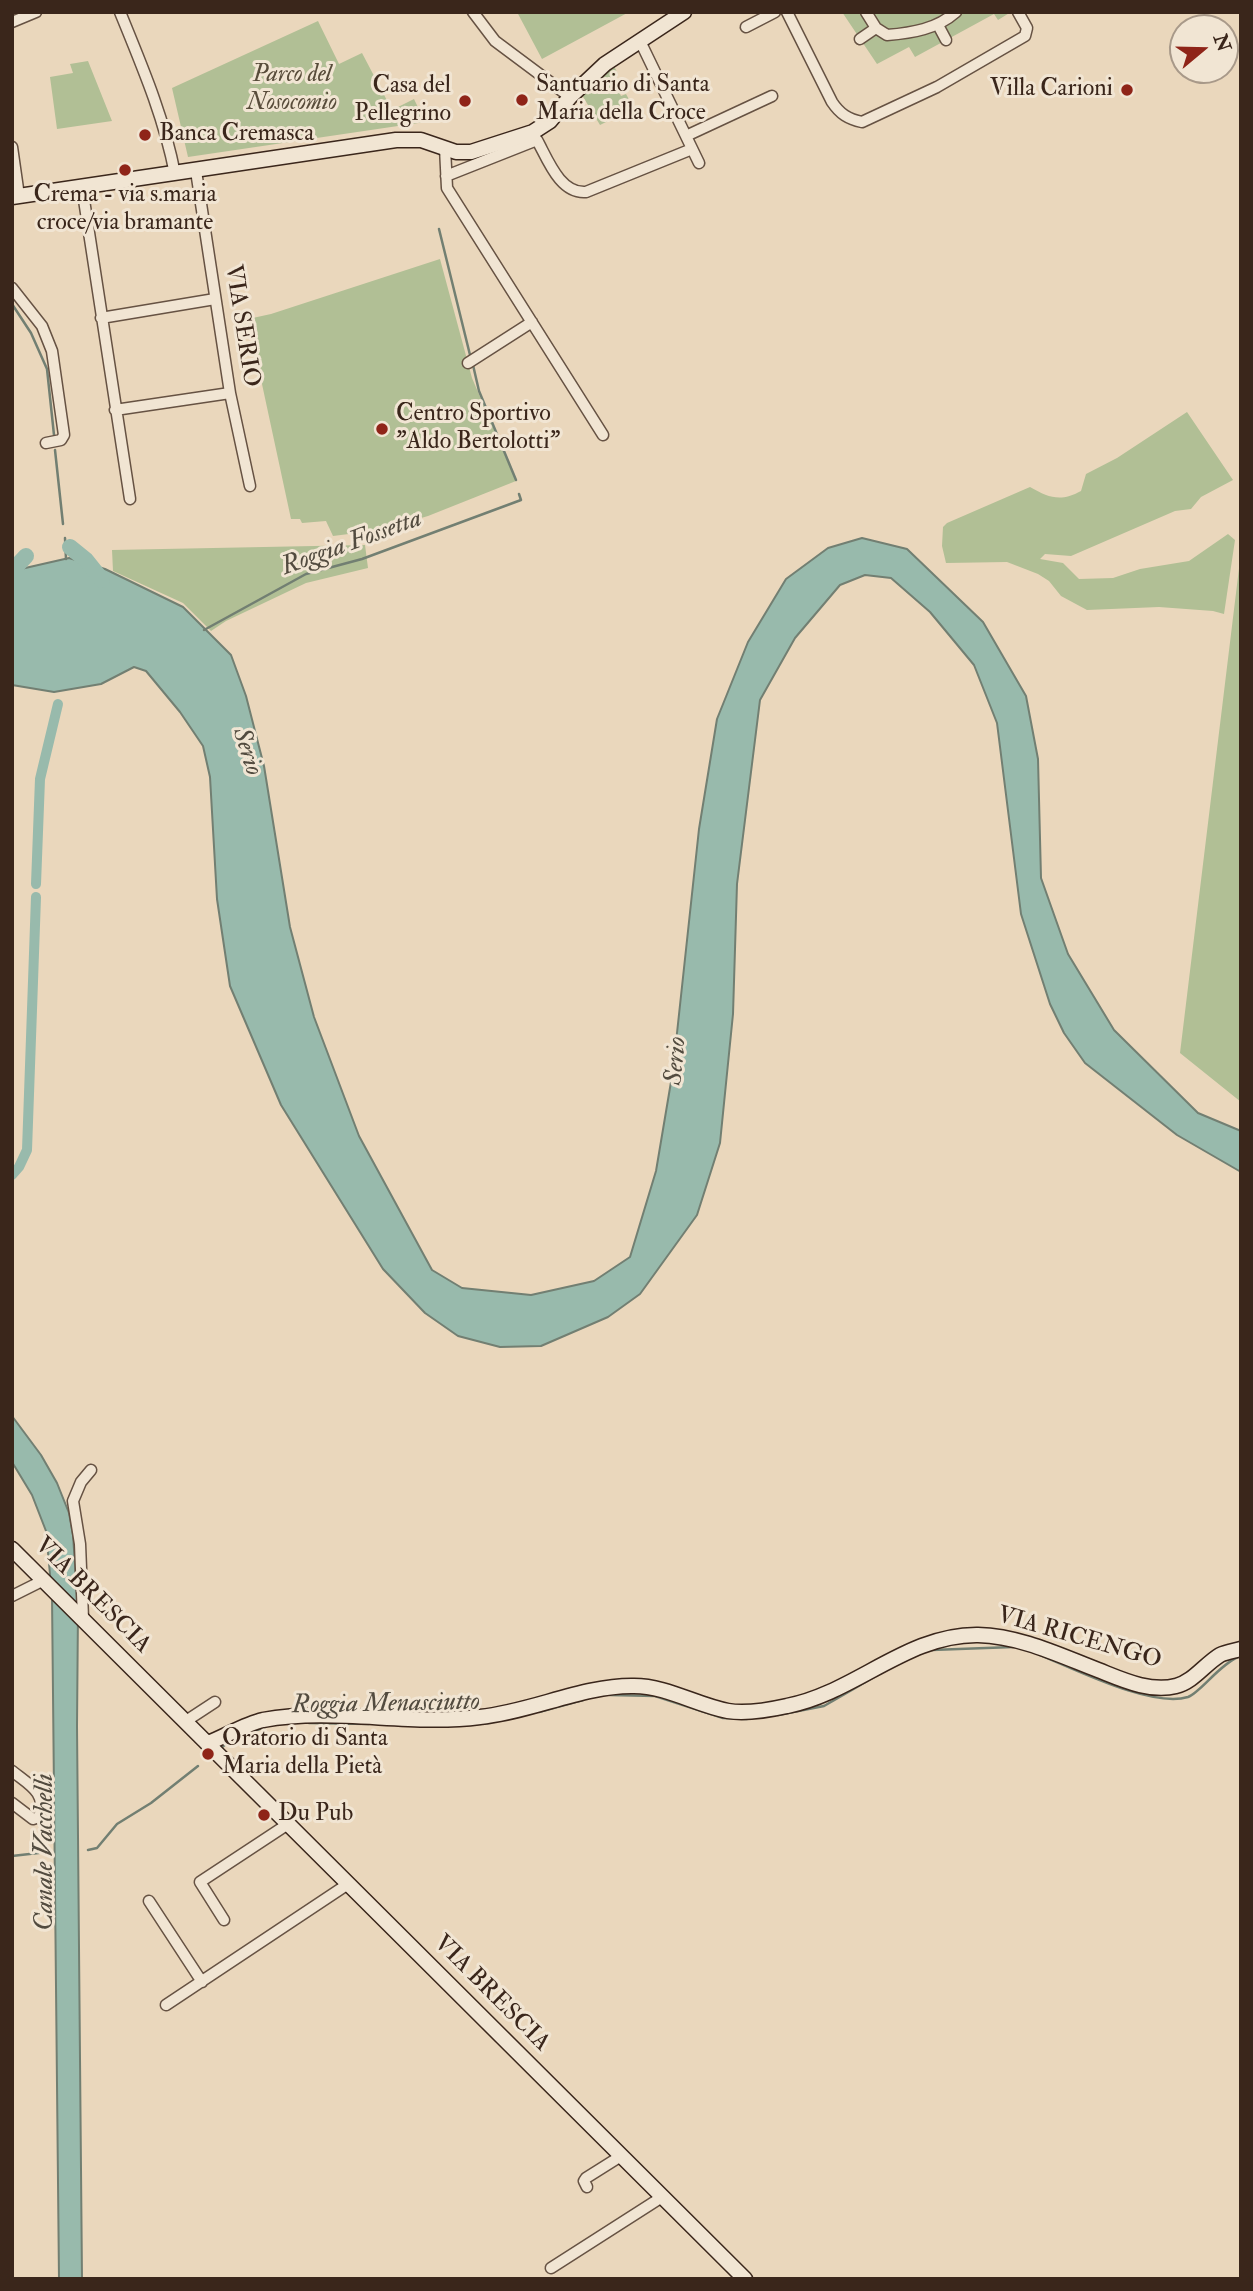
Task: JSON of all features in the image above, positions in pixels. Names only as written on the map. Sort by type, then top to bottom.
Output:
[{"type":"street","points":[[12,22],[36,12]]},
{"type":"street","points":[[120,12],[153,92],[168,138],[175,174]]},
{"type":"street","points":[[473,12],[495,41],[570,97]]},
{"type":"street","points":[[446,176],[473,158],[533,132],[550,121],[570,97],[606,64],[684,12]]},
{"type":"street","points":[[746,27],[775,12]]},
{"type":"street","points":[[787,12],[832,102],[839,112],[850,120],[862,121],[937,88],[1025,36],[1027,28],[1018,12]]},
{"type":"street","points":[[866,12],[876,28],[887,35],[938,25],[956,12]]},
{"type":"street","points":[[938,25],[946,40]]},
{"type":"street","points":[[860,38],[876,28]]},
{"type":"street","points":[[640,41],[699,163]]},
{"type":"street","points":[[686,136],[772,96]]},
{"type":"street","points":[[12,147],[16,196],[396,140],[421,140],[473,158],[537,140],[563,183],[578,193],[692,149]]},
{"type":"street","points":[[445,148],[447,188],[603,435]]},
{"type":"street","name":"VIA SERIO","points":[[196,171],[230,393],[250,486]]},
{"type":"street","points":[[82,187],[130,499]]},
{"type":"street","points":[[12,288],[42,326],[52,351],[64,435],[61,440],[46,443]]},
{"type":"street","points":[[101,318],[215,299]]},
{"type":"street","points":[[472,361],[532,322]]},
{"type":"street","points":[[115,410],[230,393]]},
{"type":"street","points":[[81,1616],[80,1544],[73,1501],[91,1469]]},
{"type":"street","name":"VIA BRESCIA","points":[[12,1549],[745,2279]]},
{"type":"street","points":[[12,1596],[47,1583]]},
{"type":"street","name":"VIA RICENGO","points":[[208,1743],[261,1721],[296,1716],[483,1717],[605,1688],[636,1685],[664,1690],[731,1712],[785,1707],[839,1690],[875,1668],[943,1638],[978,1635],[1014,1639],[1132,1683],[1157,1688],[1178,1686],[1221,1655],[1241,1648]]},
{"type":"street","points":[[186,1721],[215,1702]]},
{"type":"street","points":[[12,1803],[33,1819],[38,1817],[41,1811],[38,1791],[13,1772]]},
{"type":"street","points":[[224,1920],[200,1882],[288,1824]]},
{"type":"street","points":[[166,2005],[348,1884]]},
{"type":"street","points":[[149,1902],[202,1982]]},
{"type":"street","points":[[587,2188],[584,2181],[586,2178],[621,2155]]},
{"type":"street","points":[[551,2268],[662,2197]]},
{"type":"green space","points":[[517,12],[629,12],[542,59]]},
{"type":"green space","points":[[842,12],[1011,12],[998,20],[994,14],[915,57],[909,47],[877,64]]},
{"type":"green space","name":"Parco del Nosocomio","points":[[318,21],[339,64],[362,53],[392,110],[414,99],[425,122],[188,157],[172,88]]},
{"type":"green space","points":[[88,61],[112,121],[57,129],[50,77],[73,73],[70,64]]},
{"type":"green space","points":[[614,66],[618,74],[612,77],[621,96],[626,94],[631,103],[616,111],[618,116],[600,125],[582,95]]},
{"type":"green space","name":"Centro Sportivo \"Aldo Bertolotti\"","points":[[440,259],[472,378],[516,481],[428,516],[380,530],[333,536],[326,521],[302,523],[300,519],[291,519],[248,319]]},
{"type":"green space","points":[[1187,412],[1233,480],[1201,497],[1191,509],[1175,511],[1071,556],[1045,554],[1040,559],[1063,563],[1079,579],[1113,578],[1140,569],[1189,561],[1228,534],[1235,540],[1224,614],[1159,607],[1087,610],[1061,596],[1049,581],[1038,574],[1007,562],[946,563],[942,546],[943,527],[947,523],[1030,487],[1055,497],[1067,497],[1081,491],[1086,474],[1117,458]]},
{"type":"green space","points":[[365,545],[368,568],[306,583],[226,621],[211,631],[183,603],[113,571],[112,550]]},
{"type":"green space","points":[[1241,552],[1241,1102],[1180,1053]]},
{"type":"water","name":"Serio","points":[[862,538],[907,549],[983,622],[1026,696],[1038,759],[1041,878],[1068,954],[1114,1030],[1198,1113],[1241,1131],[1241,1172],[1177,1135],[1085,1063],[1064,1033],[1050,1004],[1021,914],[997,723],[974,665],[930,612],[891,578],[865,575],[840,585],[795,638],[760,700],[737,884],[733,1014],[720,1143],[697,1215],[640,1294],[608,1317],[541,1346],[500,1347],[458,1336],[425,1313],[383,1269],[281,1105],[230,986],[217,899],[210,777],[203,746],[180,712],[146,671],[134,667],[101,684],[54,692],[12,685],[12,571],[69,558],[105,569],[183,607],[231,655],[246,696],[264,766],[290,927],[314,1017],[359,1136],[432,1270],[462,1288],[531,1295],[594,1281],[630,1257],[656,1171],[673,1070],[699,829],[717,719],[748,642],[786,579],[828,548]]},
{"type":"water","points":[[12,1416],[41,1455],[57,1483],[69,1513],[73,1535],[78,1609],[82,2279],[59,2279],[52,1596],[46,1531],[32,1495],[12,1462]]},
{"type":"waterway","points":[[12,14],[17,12]]},
{"type":"waterway","name":"Roggia Fossetta","points":[[439,229],[471,359]]},
{"type":"waterway","points":[[12,304],[31,333],[47,369],[54,435]]},
{"type":"waterway","name":"Roggia Fossetta","points":[[473,365],[479,391],[516,480]]},
{"type":"waterway","points":[[55,450],[63,524]]},
{"type":"waterway","name":"Roggia Fossetta","points":[[204,630],[306,574],[362,559],[521,500],[519,494]]},
{"type":"waterway","points":[[65,538],[66,559]]},
{"type":"waterway","points":[[70,547],[86,560],[102,580]]},
{"type":"waterway","points":[[12,571],[26,556]]},
{"type":"waterway","points":[[36,884],[40,779],[58,704]]},
{"type":"waterway","points":[[12,1175],[27,1150],[36,897]]},
{"type":"waterway","name":"Roggia Menasciutto","points":[[932,1650],[1013,1647]]},
{"type":"waterway","name":"Roggia Menasciutto","points":[[1040,1655],[1113,1685],[1154,1697],[1172,1699],[1193,1694],[1238,1657]]},
{"type":"waterway","name":"Roggia Menasciutto","points":[[778,1715],[824,1706],[883,1672]]},
{"type":"waterway","name":"Roggia Menasciutto","points":[[610,1695],[655,1696],[723,1718],[747,1719]]},
{"type":"waterway","name":"Roggia Menasciutto","points":[[539,1712],[583,1700]]},
{"type":"waterway","name":"Roggia Menasciutto","points":[[309,1723],[369,1724]]},
{"type":"waterway","name":"Roggia Menasciutto","points":[[463,1725],[488,1723]]},
{"type":"waterway","name":"Roggia Menasciutto","points":[[221,1748],[231,1740],[265,1727]]},
{"type":"waterway","name":"Roggia Menasciutto","points":[[88,1850],[97,1848],[117,1824],[151,1803],[198,1766]]},
{"type":"waterway","name":"Roggia Menasciutto","points":[[12,1856],[47,1852]]},
{"type":"place","name":"Villa Carioni","points":[[1127,90]]},
{"type":"place","name":"Santuario di Santa Maria della Croce","points":[[522,100]]},
{"type":"place","name":"Casa del Pellegrino","points":[[465,101]]},
{"type":"place","name":"Banca Cremasca","points":[[145,135]]},
{"type":"place","name":"Crema - via s.maria croce/via bramante","points":[[125,170]]},
{"type":"place","name":"Centro Sportivo \"Aldo Bertolotti\"","points":[[382,429]]},
{"type":"place","name":"Oratorio di Santa Maria della Pietà","points":[[208,1754]]},
{"type":"place","name":"Du Pub","points":[[264,1815]]},
{"type":"water label","name":"Canale Vacchelli","points":[[46,1852]]}]
